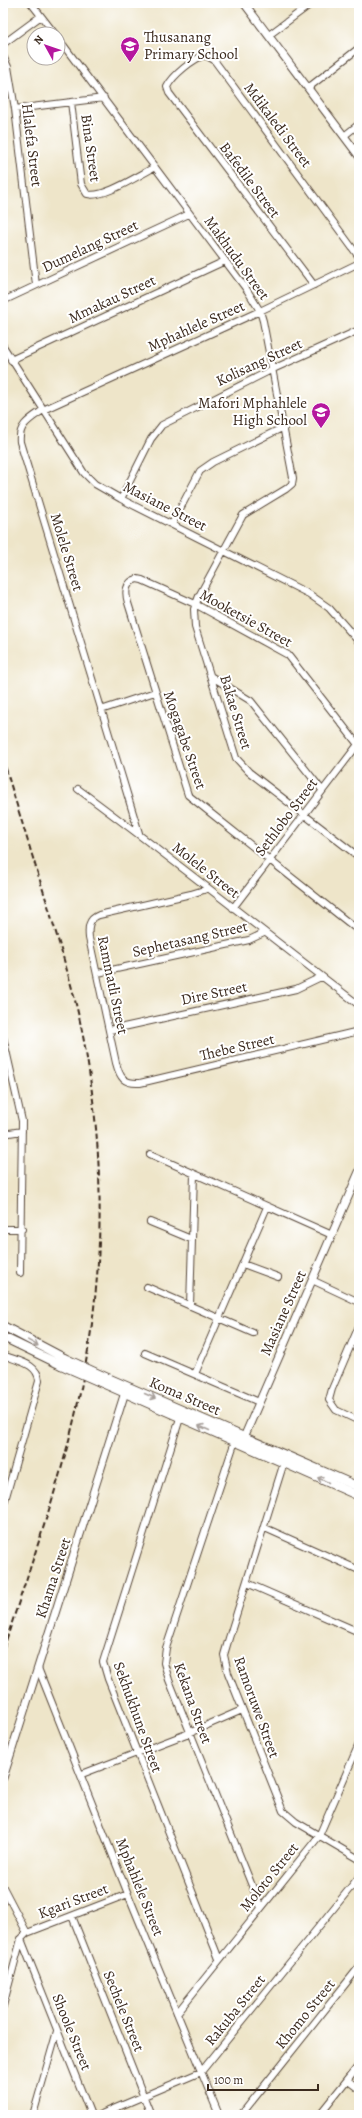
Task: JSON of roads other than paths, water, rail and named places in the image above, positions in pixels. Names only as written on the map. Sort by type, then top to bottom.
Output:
[{"type":"main road","name":"Koma Street","points":[[3,1326],[62,1362]]},
{"type":"main road","name":"Koma Street","points":[[3,1337],[286,1459],[359,1487]]},
{"type":"main road","name":"Koma Street","points":[[286,1459],[359,1496]]},
{"type":"street","points":[[31,3],[49,26]]},
{"type":"street","points":[[244,3],[359,156]]},
{"type":"street","points":[[268,36],[312,3]]},
{"type":"street","points":[[3,44],[41,16]]},
{"type":"street","name":"Makhudu Street","points":[[66,48],[225,261],[260,311],[273,369],[293,474],[292,484],[286,489],[254,506],[242,515],[223,550]]},
{"type":"street","points":[[308,88],[359,48]]},
{"type":"street","name":"Mdikaledi Street","points":[[167,90],[169,83],[198,58],[205,55],[214,60],[359,257]]},
{"type":"street","name":"Hlalefa Street","points":[[3,56],[8,67],[15,109],[36,285]]},
{"type":"street","name":"Bafedile Street","points":[[167,90],[314,285]]},
{"type":"street","points":[[15,109],[104,98]]},
{"type":"street","name":"Bina Street","points":[[72,102],[81,184],[87,194],[93,196],[103,193],[155,167]]},
{"type":"street","points":[[344,136],[359,124]]},
{"type":"street","name":"Dumelang Street","points":[[3,301],[189,214]]},
{"type":"street","name":"Mmakau Street","points":[[11,360],[225,261]]},
{"type":"street","name":"Mphahlele Street","points":[[43,410],[260,311],[359,263]]},
{"type":"street","name":"Kolisang Street","points":[[121,499],[151,440],[162,424],[273,369],[359,330]]},
{"type":"street","name":"Masiane Street","points":[[3,346],[84,473],[95,484],[121,499],[320,600],[339,618],[359,642]]},
{"type":"street","name":"Molele Street","points":[[43,410],[23,424],[20,430],[20,442],[139,834],[207,889],[359,1005]]},
{"type":"street","points":[[172,524],[200,471],[213,462],[284,427]]},
{"type":"street","name":"Bakae Street","points":[[223,550],[195,604],[194,617],[195,627],[212,677],[236,758],[249,772],[359,857]]},
{"type":"street","name":"Mooketsie Street","points":[[133,580],[142,580],[195,604],[288,655],[359,744]]},
{"type":"street","name":"Mogagabe Street","points":[[133,580],[127,587],[126,596],[188,795],[269,861],[359,931]]},
{"type":"street","points":[[212,677],[251,701],[322,790]]},
{"type":"street","points":[[101,710],[155,692]]},
{"type":"street","name":"Sethlobo Street","points":[[233,908],[304,816],[322,790],[359,744]]},
{"type":"street","points":[[78,789],[139,834]]},
{"type":"street","name":"Rammatli Street","points":[[122,1079],[116,1063],[98,973],[89,938],[89,924],[93,918],[207,889]]},
{"type":"street","name":"Sephetasang Street","points":[[98,973],[249,940],[264,933]]},
{"type":"street","name":"Dire Street","points":[[110,1030],[296,989],[322,976]]},
{"type":"street","name":"Thebe Street","points":[[122,1079],[129,1083],[140,1083],[359,1031]]},
{"type":"street","points":[[3,1036],[22,1131],[22,1229],[20,1272]]},
{"type":"street","points":[[3,1134],[22,1131]]},
{"type":"street","points":[[150,1154],[332,1235]]},
{"type":"street","name":"Masiane Street","points":[[239,1439],[259,1402],[359,1172]]},
{"type":"street","points":[[190,1306],[194,1174]]},
{"type":"street","points":[[195,1374],[267,1207]]},
{"type":"street","points":[[150,1222],[191,1239]]},
{"type":"street","points":[[3,1229],[22,1229]]},
{"type":"street","points":[[243,1264],[278,1277]]},
{"type":"street","points":[[312,1280],[359,1302]]},
{"type":"street","name":"Masiane Street","points":[[147,1287],[253,1333]]},
{"type":"street","points":[[359,1326],[332,1389],[329,1400],[336,1410],[359,1421]]},
{"type":"street","points":[[145,1353],[259,1402]]},
{"type":"street","points":[[3,1355],[30,1366],[37,1373],[38,1381],[3,1507]]},
{"type":"street","name":"Khama Street","points":[[3,1778],[126,1390]]},
{"type":"street","name":"Sekhukhune Street","points":[[182,1414],[103,1662],[105,1671],[219,1959]]},
{"type":"street","name":"Kekana Street","points":[[239,1439],[164,1658],[165,1669],[189,1732],[261,1908]]},
{"type":"street","name":"Ramoruwe Street","points":[[286,1459],[224,1655],[228,1673],[283,1811],[289,1817],[319,1836],[359,1859]]},
{"type":"street","points":[[265,1528],[359,1570]]},
{"type":"street","points":[[247,1583],[359,1632]]},
{"type":"street","name":"Mphahlele Street","points":[[38,1668],[82,1774],[128,1894],[219,2115]]},
{"type":"street","points":[[82,1774],[242,1710]]},
{"type":"street","name":"Moloto Street","points":[[177,2013],[319,1836],[359,1744]]},
{"type":"street","name":"Rakuba Street","points":[[99,2115],[201,2072],[359,1877]]},
{"type":"street","name":"Kgari Street","points":[[3,1887],[27,1932]]},
{"type":"street","name":"Kgari Street","points":[[3,2006],[21,1939],[27,1932],[128,1894]]},
{"type":"street","name":"Sechele Street","points":[[72,1916],[151,2115]]},
{"type":"street","name":"Shoole Street","points":[[21,1939],[92,2115]]},
{"type":"street","points":[[15,1958],[29,1959]]},
{"type":"street","name":"Khomo Street","points":[[241,2115],[359,1968]]},
{"type":"street","points":[[33,2115],[57,2031]]},
{"type":"street","points":[[319,2115],[359,2065]]},
{"type":"street","points":[[347,2080],[359,2089]]},
{"type":"railway","points":[[3,759],[64,960],[82,1029],[96,1127],[100,1207],[99,1247],[92,1327],[78,1403],[49,1510],[3,1650]]},
{"type":"place","name":"Thusanang Primary School","points":[[130,63]]},
{"type":"place","name":"Mafori Mphahlele High School","points":[[321,429]]}]
